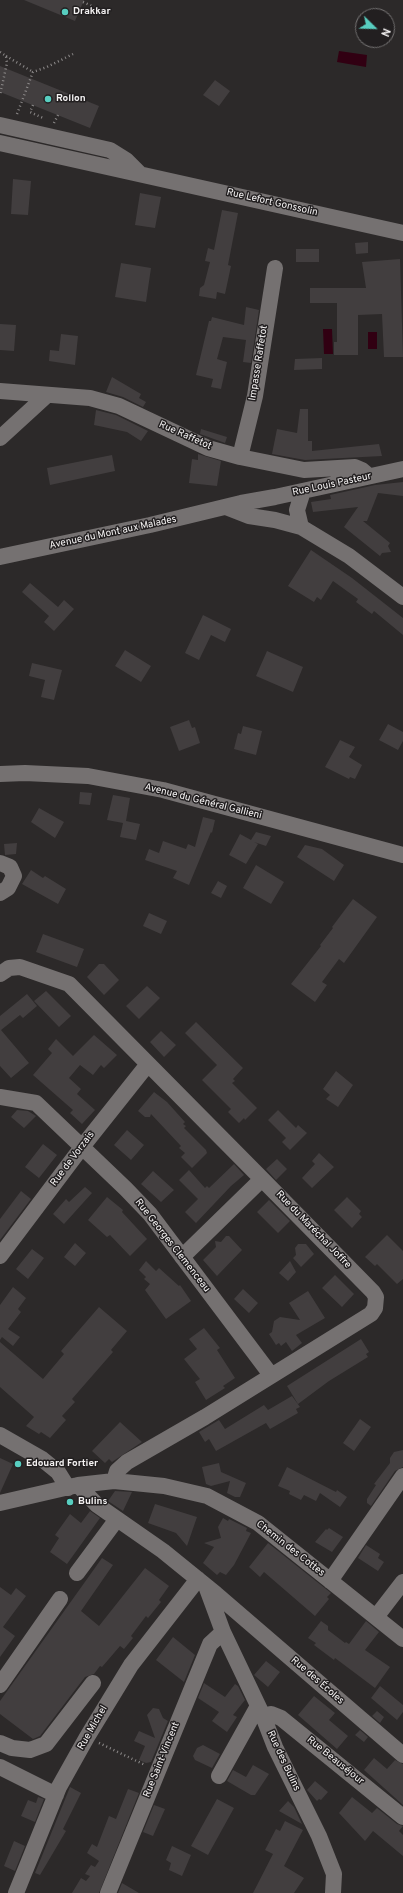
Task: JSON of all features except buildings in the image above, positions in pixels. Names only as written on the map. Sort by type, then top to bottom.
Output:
[{"type":"street","points":[[0,125],[110,150],[126,160],[141,174]]},
{"type":"street","name":"Rue Lefort Gonssolin","points":[[0,143],[403,233]]},
{"type":"street","name":"Impasse Raffetot","points":[[240,457],[255,396],[275,268]]},
{"type":"street","name":"Rue Raffetot","points":[[0,392],[90,398],[119,406],[208,448],[240,457],[304,470],[355,467],[362,470],[369,476]]},
{"type":"street","points":[[0,438],[47,395]]},
{"type":"street","name":"Rue Louis Pasteur","points":[[260,499],[403,469]]},
{"type":"street","points":[[300,523],[297,510],[303,491]]},
{"type":"street","points":[[260,499],[300,523],[349,556],[403,597]]},
{"type":"street","name":"Avenue du Mont aux Malades","points":[[0,557],[150,525],[260,499]]},
{"type":"street","points":[[226,507],[249,516],[300,523]]},
{"type":"street","points":[[0,765],[25,773]]},
{"type":"street","name":"Avenue du Général Gallieni","points":[[0,774],[25,773],[88,776],[163,790],[403,855]]},
{"type":"street","points":[[0,863],[10,867],[14,876],[8,888],[0,893]]},
{"type":"street","name":"Rue du Maréchal Joffre","points":[[0,974],[9,968],[20,967],[69,984],[373,1292],[376,1297],[375,1308],[371,1314],[205,1417],[127,1462],[117,1471],[114,1481]]},
{"type":"street","name":"Rue de Vorzais","points":[[0,1256],[82,1146],[148,1064]]},
{"type":"street","name":"Rue Georges Clemenceau","points":[[0,1097],[36,1103],[82,1146],[150,1214],[272,1376]]},
{"type":"street","points":[[182,1258],[262,1179]]},
{"type":"street","points":[[0,1435],[42,1460],[97,1505],[163,1551],[231,1607],[223,1623],[223,1632]]},
{"type":"street","points":[[330,1581],[403,1476]]},
{"type":"street","name":"Chemin des Cottes","points":[[0,1503],[73,1486],[114,1481],[164,1486],[207,1496],[258,1522],[403,1639]]},
{"type":"street","points":[[77,1573],[117,1518]]},
{"type":"street","name":"Rue des Bulins","points":[[202,1582],[223,1632],[261,1711],[275,1747],[319,1836],[334,1874],[333,1893]]},
{"type":"street","name":"Rue Michel","points":[[16,1893],[56,1795],[87,1737],[131,1665],[202,1582]]},
{"type":"street","points":[[376,1617],[403,1582]]},
{"type":"street","points":[[0,1685],[60,1599]]},
{"type":"street","name":"Rue des Écoles","points":[[231,1607],[403,1755]]},
{"type":"street","name":"Rue Saint-Vincent","points":[[108,1893],[210,1644],[223,1632]]},
{"type":"street","points":[[0,1743],[12,1748],[30,1750],[46,1744],[93,1683]]},
{"type":"street","points":[[219,1776],[261,1711]]},
{"type":"street","name":"Rue Beauséjour","points":[[261,1711],[281,1718],[403,1817]]},
{"type":"street","points":[[0,1767],[56,1795]]},
{"type":"path","points":[[83,2],[94,6]]},
{"type":"path","points":[[0,52],[33,72]]},
{"type":"path","points":[[16,129],[18,112],[33,72],[73,54]]},
{"type":"path","points":[[0,94],[7,64],[6,56]]},
{"type":"path","points":[[33,105],[30,112],[54,123]]},
{"type":"path","points":[[87,1737],[158,1772]]},
{"type":"shaded area","points":[[339,51],[367,55],[366,67],[337,62]]},
{"type":"shaded area","points":[[323,329],[332,329],[333,354],[324,354]]},
{"type":"shaded area","points":[[368,332],[377,332],[377,349],[368,349]]},
{"type":"place","name":"Drakkar","points":[[65,12]]},
{"type":"place","name":"Rollon","points":[[48,99]]},
{"type":"place","name":"Edouard Fortier","points":[[18,1464]]},
{"type":"place","name":"Bulins","points":[[70,1502]]}]
